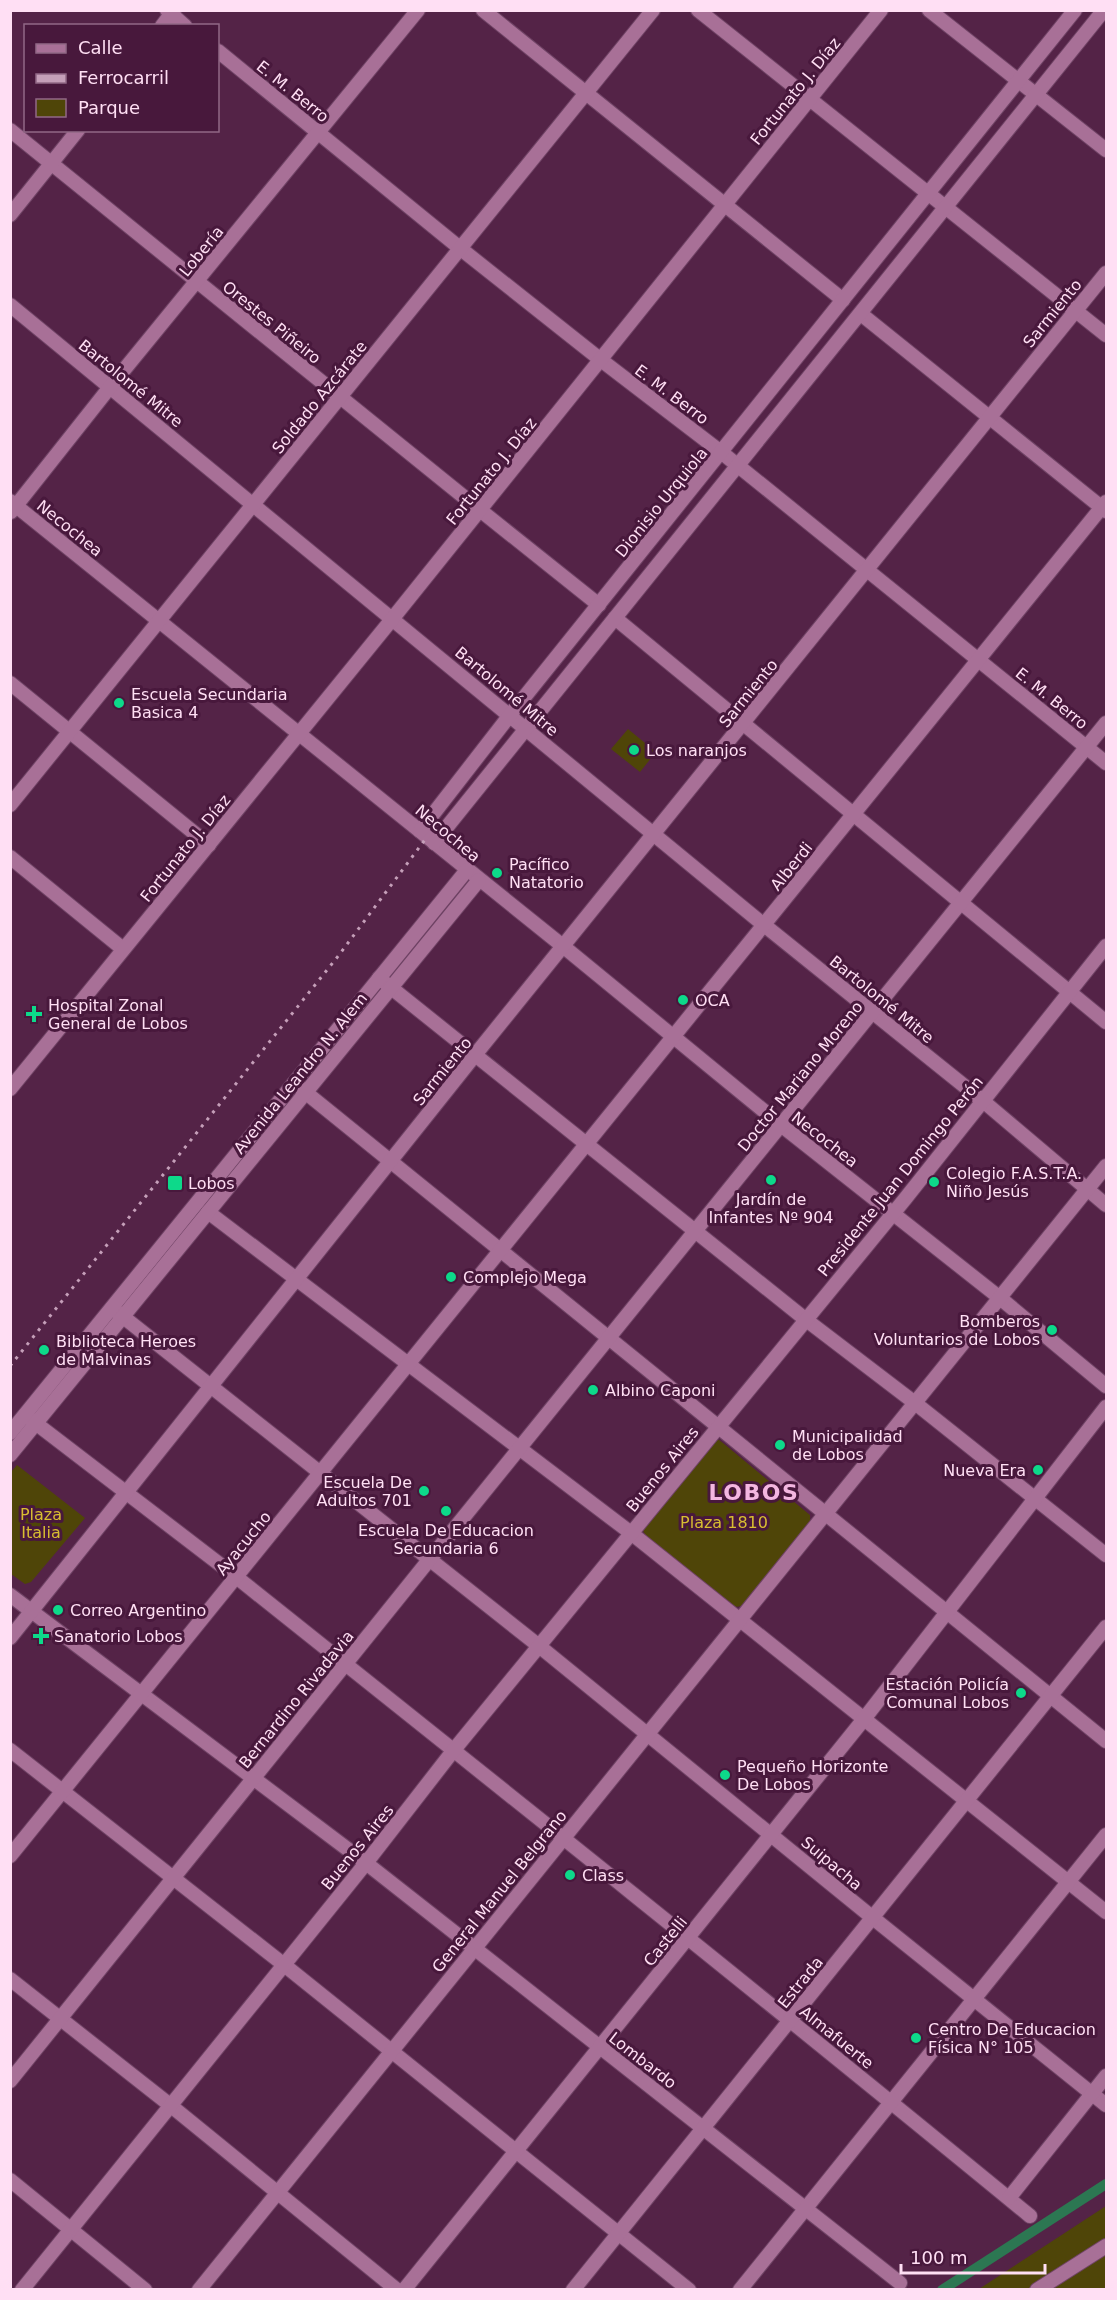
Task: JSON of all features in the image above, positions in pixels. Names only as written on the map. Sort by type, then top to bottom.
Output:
[{"type":"street","name":"Lobería","points":[[12,506],[418,10]]},
{"type":"street","points":[[483,10],[843,300]]},
{"type":"street","name":"Soldado Azcárate","points":[[10,805],[253,503],[587,95],[653,10]]},
{"type":"street","points":[[698,10],[1107,335]]},
{"type":"street","name":"Fortunato J. Díaz","points":[[10,1089],[210,845],[881,10]]},
{"type":"street","points":[[929,10],[1107,150]]},
{"type":"street","name":"Dionisio Urquiola","points":[[420,831],[510,715],[1075,10]]},
{"type":"street","points":[[434,843],[1104,10]]},
{"type":"street","points":[[171,12],[183,24]]},
{"type":"street","name":"E. M. Berro","points":[[219,52],[461,249],[722,452],[1107,764]]},
{"type":"street","name":"Orestes Piñeiro","points":[[10,130],[340,398],[599,604]]},
{"type":"street","points":[[10,215],[76,132]]},
{"type":"street","name":"Sarmiento","points":[[10,1638],[475,1055],[745,723],[988,417],[1107,273]]},
{"type":"street","name":"Bartolomé Mitre","points":[[10,305],[1107,1205]]},
{"type":"street","points":[[861,314],[988,417],[1105,507]]},
{"type":"street","name":"Necochea","points":[[12,506],[420,831],[781,1125],[1107,1386]]},
{"type":"street","name":"Alberdi","points":[[500,1250],[1105,507]]},
{"type":"street","points":[[615,618],[1107,1023]]},
{"type":"street","points":[[10,683],[210,845]]},
{"type":"street","name":"Doctor Mariano Moreno","points":[[609,1338],[962,905],[1107,723]]},
{"type":"street","points":[[10,857],[123,949]]},
{"type":"street","name":"Avenida Leandro N. Alem","points":[[10,1455],[30,1419],[117,1312],[176,1229],[467,870]]},
{"type":"street","name":"Avenida Leandro N. Alem","points":[[117,1312],[187,1238],[479,880]]},
{"type":"street","name":"Presidente Juan Domingo Perón","points":[[718,1426],[893,1214],[1107,946]]},
{"type":"street","points":[[379,978],[806,1319],[915,1402],[1107,1555]]},
{"type":"street","points":[[294,1083],[1107,1741]]},
{"type":"street","name":"General Manuel Belgrano","points":[[199,2289],[738,1619],[1107,1166]]},
{"type":"street","points":[[220,1174],[232,1184]]},
{"type":"street","points":[[208,1212],[631,1533],[1107,1912]]},
{"type":"street","points":[[176,1229],[187,1238]]},
{"type":"street","name":"Ayacucho","points":[[10,1856],[500,1250]]},
{"type":"street","name":"Suipacha","points":[[117,1312],[539,1646],[1107,2105]]},
{"type":"street","name":"Bernardino Rivadavia","points":[[10,2081],[609,1338]]},
{"type":"street","name":"Castelli","points":[[404,2289],[864,1719],[1107,1407]]},
{"type":"street","name":"Avenida Leandro N. Alem","points":[[10,1433],[30,1419]]},
{"type":"street","name":"Almafuerte","points":[[30,1419],[236,1577],[564,1838],[1030,2216]]},
{"type":"street","name":"Buenos Aires","points":[[22,2289],[366,1863],[453,1751],[718,1426]]},
{"type":"street","name":"Lombardo","points":[[10,1595],[366,1863],[900,2283]]},
{"type":"street","name":"Estrada","points":[[573,2289],[1107,1627]]},
{"type":"street","points":[[10,1750],[283,1964],[689,2289]]},
{"type":"street","points":[[740,2289],[1107,1835]]},
{"type":"street","points":[[10,1980],[170,2105],[397,2289]]},
{"type":"street","points":[[1009,2198],[1107,2076]]},
{"type":"street","points":[[10,2180],[145,2289]]},
{"type":"street","points":[[1037,2289],[1107,2246]]},
{"type":"green space","name":"Los naranjos","points":[[628,729],[656,752],[640,772],[611,749]]},
{"type":"green space","name":"Plaza 1810","points":[[713,1440],[723,1443],[810,1515],[810,1522],[743,1606],[734,1607],[646,1536],[642,1529]]},
{"type":"green space","name":"Plaza Italia","points":[[17,1465],[85,1518],[31,1582],[25,1584],[11,1574],[11,1472]]},
{"type":"green space","points":[[1106,2206],[1106,2289],[979,2289]]},
{"type":"waterway","points":[[942,2290],[1106,2184]]},
{"type":"railway","points":[[10,1366],[339,955],[427,837]]},
{"type":"place","name":"Escuela Secundaria Basica 4","points":[[119,703]]},
{"type":"place","name":"Los naranjos","points":[[634,750]]},
{"type":"place","name":"Pacífico Natatorio","points":[[497,873]]},
{"type":"place","name":"OCA","points":[[683,1000]]},
{"type":"place","name":"Hospital Zonal General de Lobos","points":[[34,1014]]},
{"type":"place","name":"Jardín de Infantes Nº 904","points":[[771,1180]]},
{"type":"place","name":"Colegio F.A.S.T.A. Niño Jesús","points":[[934,1182]]},
{"type":"place","name":"Lobos","points":[[175,1183]]},
{"type":"place","name":"Complejo Mega","points":[[451,1277]]},
{"type":"place","name":"Bomberos Voluntarios de Lobos","points":[[1052,1330]]},
{"type":"place","name":"Biblioteca Heroes de Malvinas","points":[[44,1350]]},
{"type":"place","name":"Albino Caponi","points":[[593,1390]]},
{"type":"place","name":"Municipalidad de Lobos","points":[[780,1445]]},
{"type":"place","name":"Nueva Era","points":[[1038,1470]]},
{"type":"place","name":"Escuela De Adultos 701","points":[[424,1491]]},
{"type":"place","name":"Escuela De Educacion Secundaria 6","points":[[446,1511]]},
{"type":"place","name":"Correo Argentino","points":[[58,1610]]},
{"type":"place","name":"Sanatorio Lobos","points":[[41,1636]]},
{"type":"place","name":"Estación Policía Comunal Lobos","points":[[1021,1693]]},
{"type":"place","name":"Pequeño Horizonte De Lobos","points":[[725,1775]]},
{"type":"place","name":"Class","points":[[570,1875]]},
{"type":"place","name":"Centro De Educacion Física N° 105","points":[[916,2038]]},
{"type":"district","name":"LOBOS","points":[[754,1492]]}]
